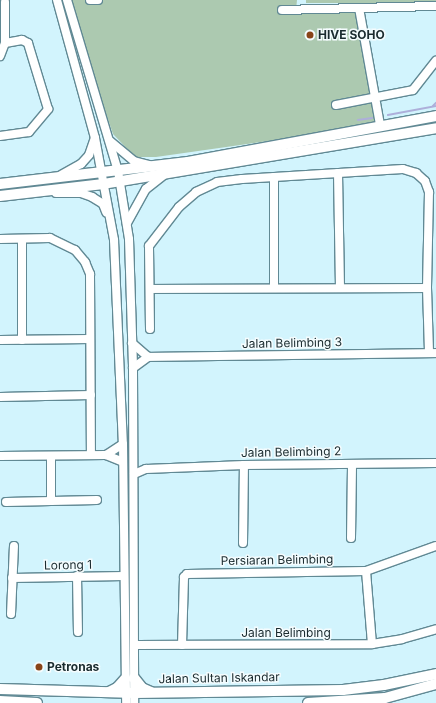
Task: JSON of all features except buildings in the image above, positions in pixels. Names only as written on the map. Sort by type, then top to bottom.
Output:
[{"type":"main road","points":[[0,196],[47,192],[103,184],[119,176],[158,166],[436,116]]},
{"type":"main road","points":[[0,184],[101,173],[119,176],[165,174],[434,130]]},
{"type":"main road","name":"Jalan Sultan Iskandar","points":[[0,689],[107,693],[130,698],[152,693],[343,690],[384,685],[436,674]]},
{"type":"main road","points":[[107,693],[130,679],[152,693]]},
{"type":"main road","points":[[308,703],[361,702],[385,698],[436,684]]},
{"type":"main road","points":[[0,701],[37,703]]},
{"type":"street","points":[[0,56],[5,43],[3,3],[14,0]]},
{"type":"street","points":[[57,0],[95,138],[114,240],[123,444],[124,576],[130,698]]},
{"type":"street","points":[[67,0],[119,176],[127,224],[133,368],[134,474],[135,645],[130,679]]},
{"type":"street","points":[[90,0],[98,0]]},
{"type":"street","points":[[282,10],[436,6]]},
{"type":"street","points":[[359,8],[380,125]]},
{"type":"street","points":[[0,136],[29,132],[48,109],[28,43],[22,40],[5,43]]},
{"type":"street","points":[[336,105],[416,89],[436,61]]},
{"type":"street","points":[[106,130],[110,142],[121,152],[134,161],[158,166]]},
{"type":"street","points":[[53,179],[81,164],[89,155],[95,138]]},
{"type":"street","points":[[150,329],[150,246],[179,207],[196,192],[217,182],[274,177],[403,170],[416,173],[425,181],[429,192],[427,288],[432,353]]},
{"type":"street","points":[[338,173],[340,287]]},
{"type":"street","points":[[127,224],[146,189],[165,174]]},
{"type":"street","points":[[274,177],[274,288]]},
{"type":"street","points":[[47,192],[81,193],[92,197],[103,204],[111,222]]},
{"type":"street","points":[[0,239],[50,238],[62,242],[75,250],[85,262],[90,274],[91,455]]},
{"type":"street","points":[[22,239],[22,340]]},
{"type":"street","points":[[150,290],[340,287],[427,288]]},
{"type":"street","points":[[0,340],[90,339]]},
{"type":"street","points":[[132,343],[148,357],[133,368]]},
{"type":"street","name":"Jalan Belimbing 3","points":[[148,357],[432,353]]},
{"type":"street","points":[[0,397],[91,394]]},
{"type":"street","points":[[106,455],[123,444]]},
{"type":"street","points":[[0,456],[106,455],[123,462]]},
{"type":"street","points":[[51,456],[51,501]]},
{"type":"street","points":[[133,460],[146,469]]},
{"type":"street","name":"Jalan Belimbing 2","points":[[134,474],[146,469],[244,465],[436,463]]},
{"type":"street","points":[[351,538],[352,464]]},
{"type":"street","points":[[243,543],[244,465]]},
{"type":"street","points":[[6,502],[97,500]]},
{"type":"street","points":[[11,614],[14,546]]},
{"type":"street","name":"Persiaran Belimbing","points":[[182,645],[184,577],[187,574],[366,571],[436,546]]},
{"type":"street","points":[[366,571],[372,644]]},
{"type":"street","points":[[77,576],[78,632]]},
{"type":"street","name":"Lorong 1","points":[[12,578],[124,576]]},
{"type":"street","name":"Jalan Belimbing","points":[[135,645],[372,644],[402,639],[436,629]]},
{"type":"green space","points":[[67,0],[297,0],[296,10],[359,8],[380,125],[156,157],[135,157],[113,134]]},
{"type":"green space","points":[[306,0],[436,0],[436,3],[306,3]]},
{"type":"waterway","points":[[433,106],[436,103]]},
{"type":"waterway","points":[[388,115],[436,106]]},
{"type":"waterway","points":[[358,120],[372,118]]},
{"type":"place","name":"HIVE SOHO","points":[[310,35]]},
{"type":"place","name":"Petronas","points":[[39,667]]}]
